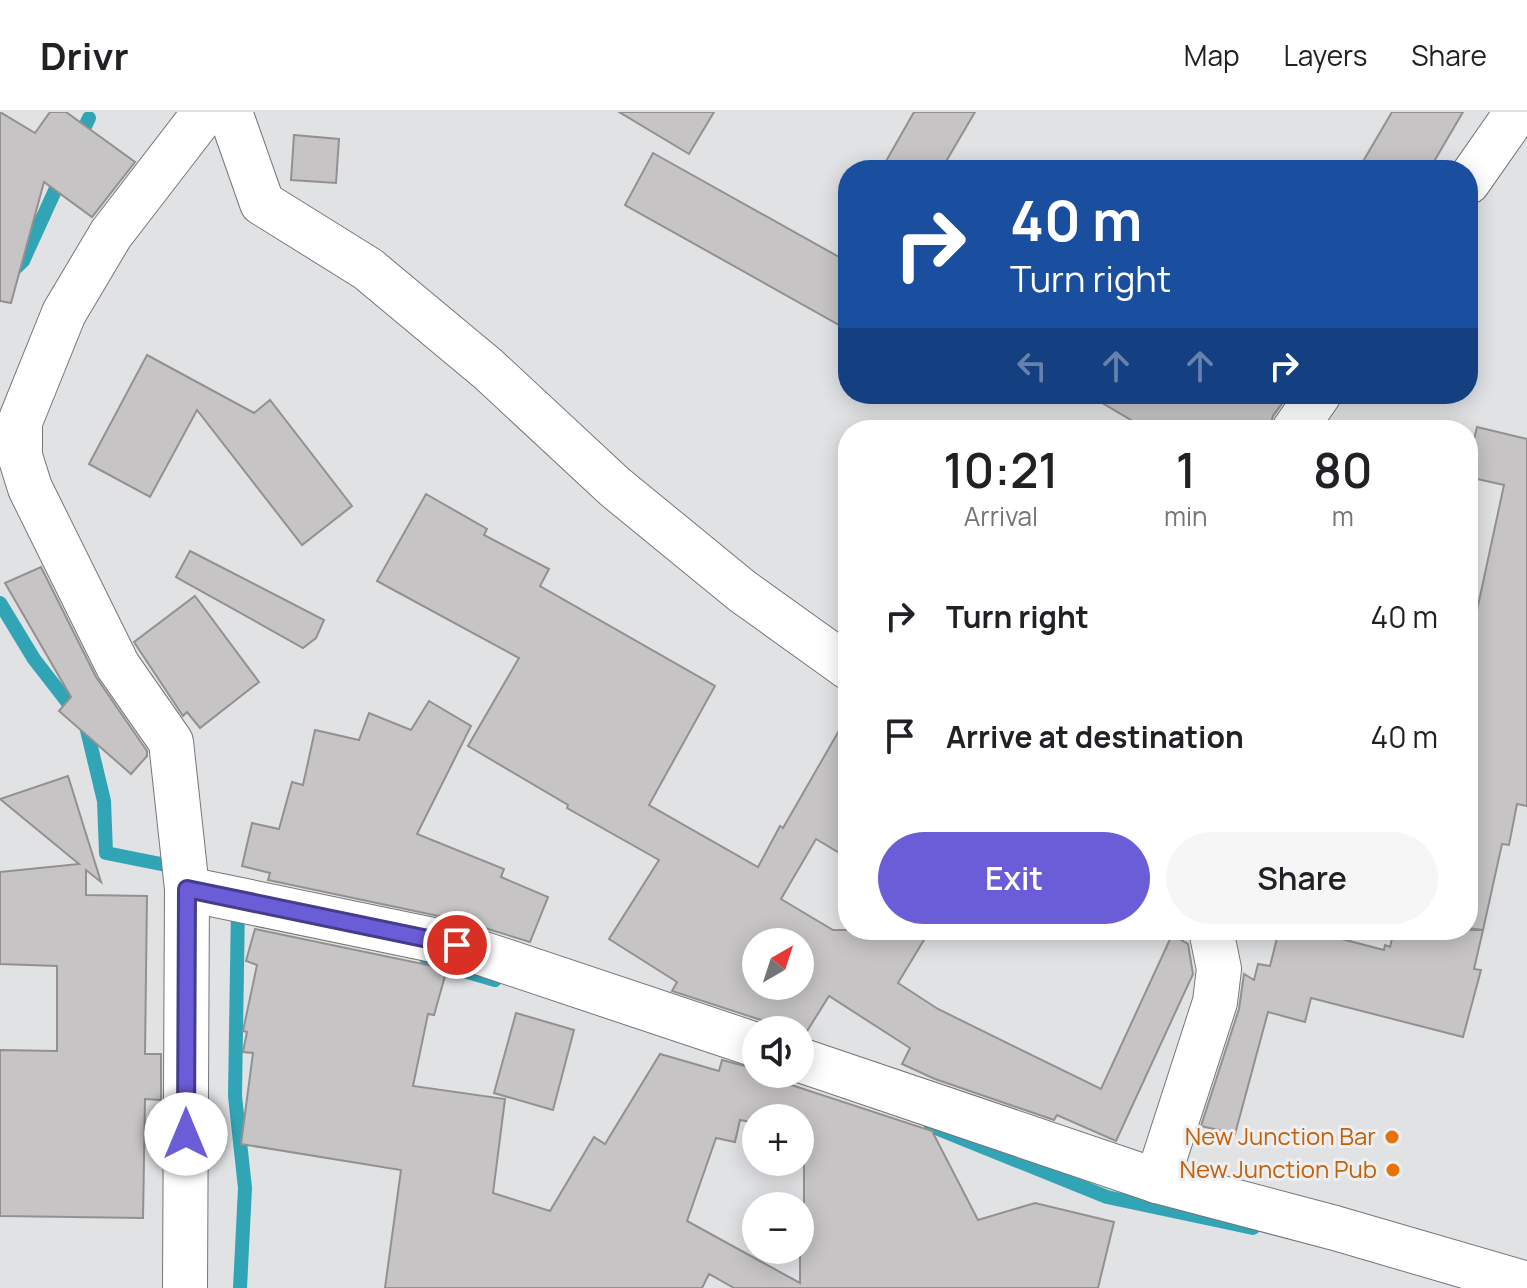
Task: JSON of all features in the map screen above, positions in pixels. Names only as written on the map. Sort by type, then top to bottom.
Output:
[{"type":"street","points":[[185,1288],[187,889],[171,742],[118,666],[30,488],[20,456],[20,422],[64,313],[87,274],[111,234],[205,112]]},
{"type":"street","points":[[230,112],[262,203],[368,269],[488,369],[615,487],[742,591],[838,660]]},
{"type":"street","points":[[1478,168],[1517,112]]},
{"type":"street","points":[[187,889],[457,945],[742,1040]]},
{"type":"street","points":[[1157,1181],[1215,1002],[1219,969],[1213,940]]},
{"type":"street","points":[[814,1065],[1157,1181],[1335,1228],[1527,1284]]},
{"type":"building","points":[[0,112],[35,133],[50,112],[66,112],[135,162],[92,217],[44,182],[11,303],[0,301]]},
{"type":"building","points":[[619,112],[714,112],[689,154]]},
{"type":"building","points":[[914,112],[975,112],[947,160],[887,160]]},
{"type":"building","points":[[1392,112],[1463,112],[1435,160],[1364,160]]},
{"type":"building","points":[[294,135],[339,139],[336,183],[291,180]]},
{"type":"building","points":[[653,153],[838,256],[838,324],[625,205]]},
{"type":"building","points":[[147,355],[254,413],[270,400],[352,506],[302,545],[197,410],[150,497],[89,464]]},
{"type":"building","points":[[1104,404],[1282,404],[1272,420],[1131,420]]},
{"type":"building","points":[[1478,427],[1527,439],[1527,806],[1517,804],[1509,845],[1502,844],[1483,930],[1478,929],[1478,606],[1504,485],[1478,479]]},
{"type":"building","points":[[426,494],[487,529],[484,535],[549,569],[540,586],[715,686],[649,805],[758,867],[838,732],[838,852],[816,839],[781,899],[838,930],[838,940],[924,940],[898,983],[938,1009],[1101,1089],[1170,940],[1188,944],[1193,974],[1116,1141],[1057,1115],[1054,1120],[935,1079],[902,1064],[910,1048],[829,996],[814,1020],[814,1016],[749,1016],[672,991],[677,982],[609,939],[659,860],[567,808],[568,805],[468,746],[519,658],[377,581]]},
{"type":"building","points":[[190,551],[324,620],[316,638],[303,648],[176,577]]},
{"type":"building","points":[[41,567],[96,677],[147,751],[147,756],[131,774],[59,711],[71,697],[5,583]]},
{"type":"building","points":[[195,596],[259,682],[200,728],[187,712],[183,716],[134,642]]},
{"type":"building","points":[[429,701],[471,726],[417,834],[504,869],[501,877],[548,897],[530,942],[462,921],[268,880],[270,873],[242,866],[252,823],[279,829],[292,782],[303,785],[315,730],[359,740],[369,713],[411,730]]},
{"type":"building","points":[[68,776],[101,882],[86,870],[86,895],[147,896],[145,1054],[161,1054],[161,1100],[145,1099],[143,1218],[0,1216],[0,1050],[57,1051],[57,966],[0,964],[0,872],[79,864],[0,799]]},
{"type":"building","points":[[255,929],[447,969],[434,1015],[428,1014],[413,1086],[505,1099],[493,1193],[550,1211],[594,1137],[605,1144],[660,1054],[719,1071],[722,1060],[742,1065],[742,1088],[800,1088],[932,1131],[978,1220],[1035,1203],[1114,1222],[1098,1288],[734,1288],[709,1274],[702,1288],[385,1288],[401,1170],[241,1144],[253,1053],[243,1052],[247,1032],[243,1031],[257,965],[246,961]]},
{"type":"building","points":[[1478,930],[1483,930],[1474,969],[1481,970],[1463,1037],[1311,998],[1305,1022],[1268,1012],[1235,1134],[1201,1126],[1239,1009],[1244,974],[1254,980],[1258,964],[1270,966],[1276,940],[1346,940],[1384,950],[1385,945],[1390,947],[1392,940],[1478,940]]},
{"type":"building","points":[[516,1013],[574,1030],[553,1110],[494,1093]]},
{"type":"waterway","points":[[77,143],[89,118]]},
{"type":"waterway","points":[[0,283],[23,261],[63,173]]},
{"type":"waterway","points":[[0,603],[34,659],[86,726],[104,801],[106,853],[181,868]]},
{"type":"waterway","points":[[238,905],[235,1096],[245,1188],[240,1288]]},
{"type":"waterway","points":[[427,960],[495,980]]},
{"type":"waterway","points":[[931,1126],[1107,1197],[1253,1228]]},
{"type":"place","name":"New Junction Bar","points":[[1392,1137]]},
{"type":"place","name":"New Junction Pub","points":[[1393,1170]]},
{"type":"route","points":[[186,1134],[187,889],[457,945]]}]
